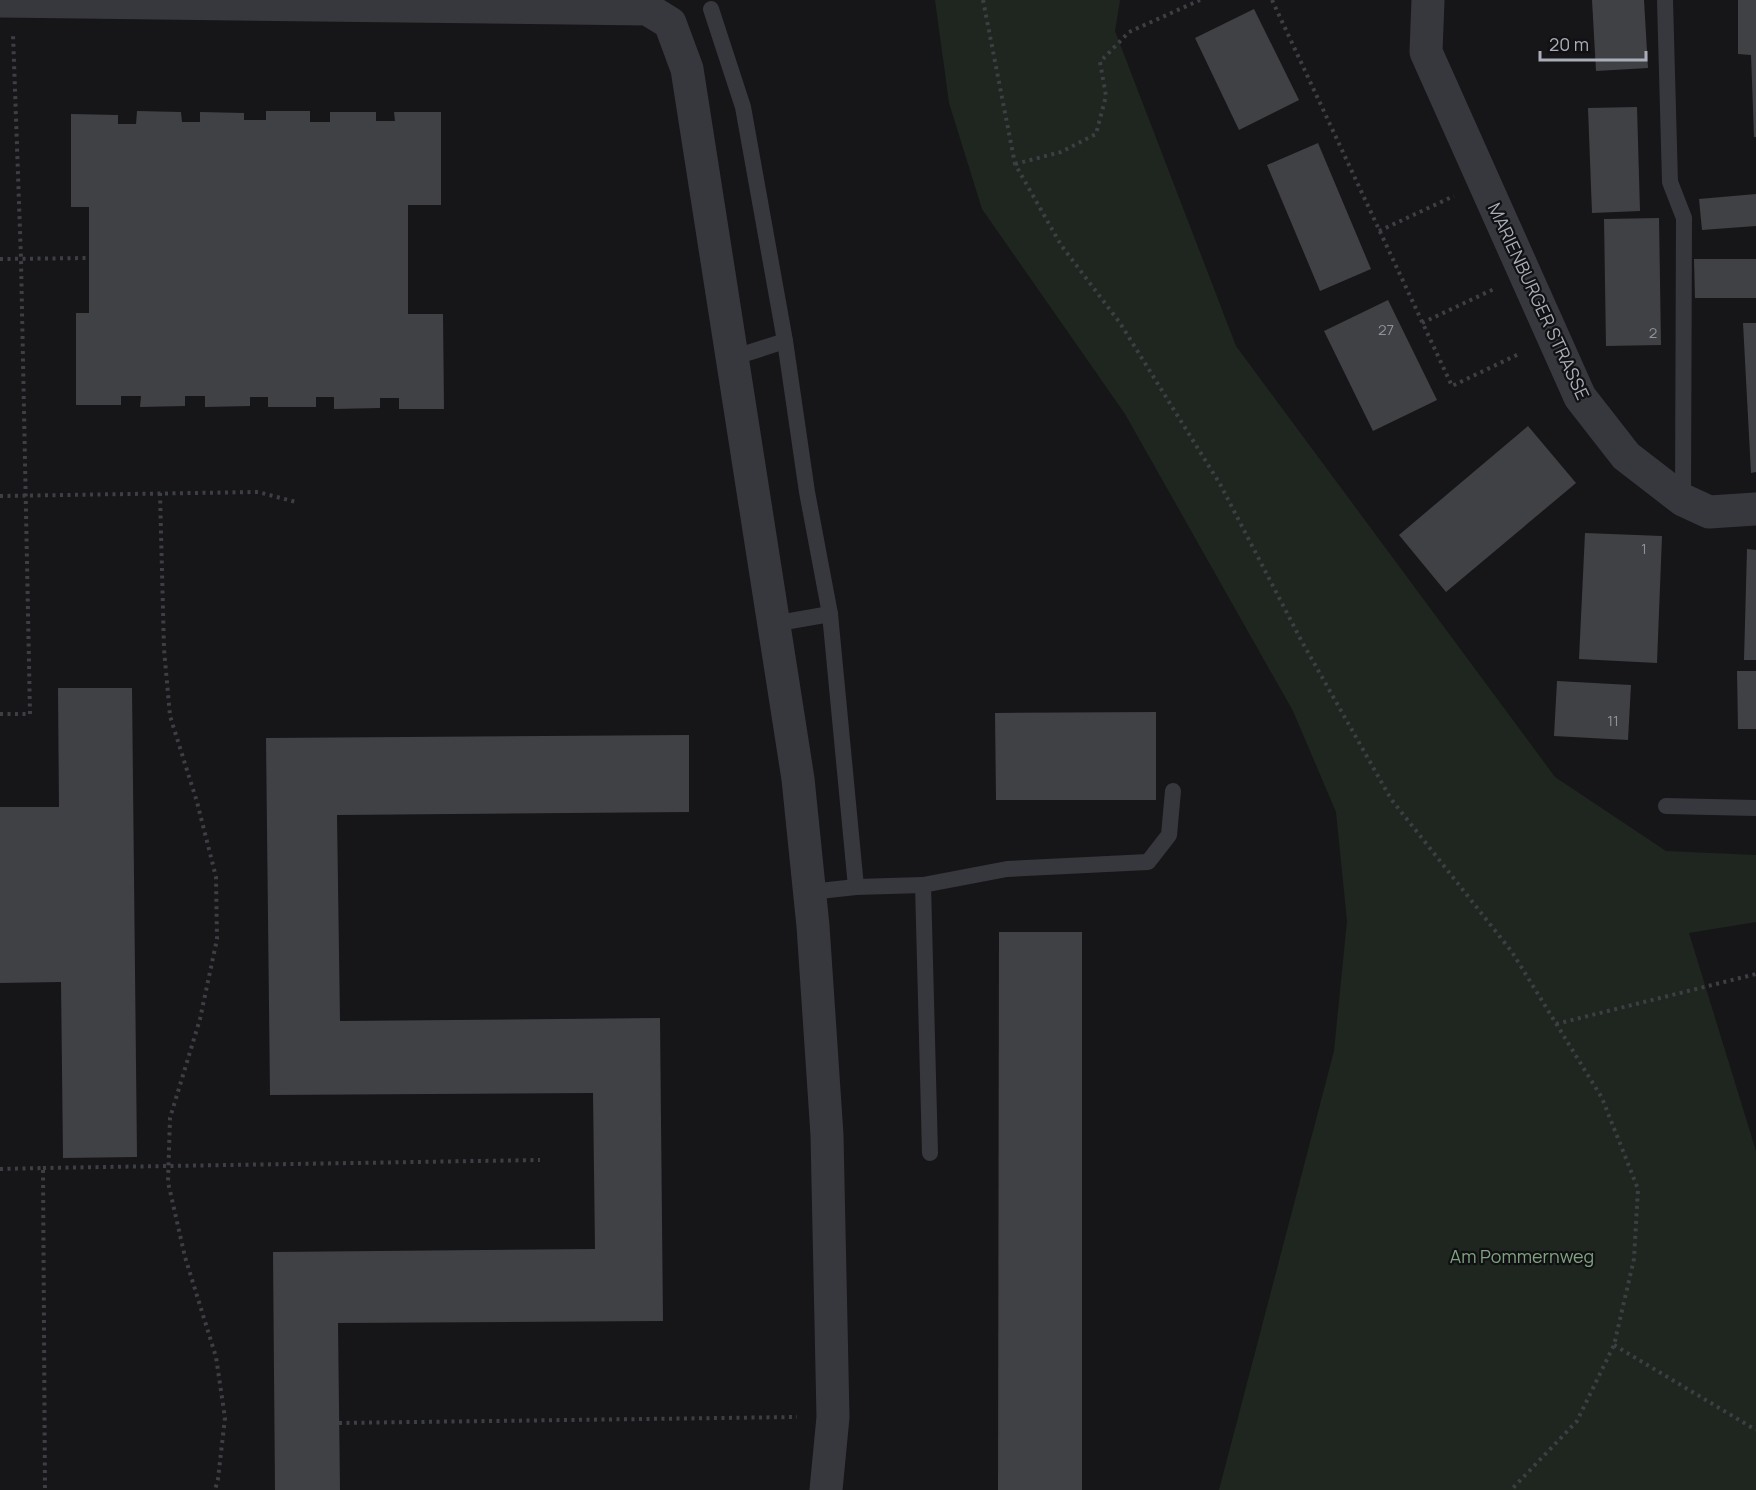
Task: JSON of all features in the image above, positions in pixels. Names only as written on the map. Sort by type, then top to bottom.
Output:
[{"type":"street","name":"MARIENBURGER STRASSE","points":[[1428,0],[1426,52],[1580,398],[1626,456],[1683,500],[1709,512],[1756,509]]},
{"type":"street","points":[[0,1],[647,9],[670,23],[687,69],[798,779],[810,892],[827,1135],[833,1417],[826,1490]]},
{"type":"lane","points":[[1665,0],[1670,182],[1684,218],[1683,500]]},
{"type":"lane","points":[[711,9],[743,107],[785,341],[807,492],[830,614],[856,887]]},
{"type":"lane","points":[[732,358],[785,341]]},
{"type":"lane","points":[[773,624],[830,614]]},
{"type":"lane","points":[[810,892],[856,887],[923,885],[1007,869],[1148,862],[1169,835],[1173,791]]},
{"type":"lane","points":[[1666,806],[1756,808]]},
{"type":"lane","points":[[923,885],[930,1153]]},
{"type":"path","points":[[983,0],[1014,164],[1061,244],[1120,323],[1220,484],[1301,640],[1391,799],[1512,952],[1602,1098],[1638,1189],[1634,1259],[1614,1345],[1577,1421],[1511,1490]]},
{"type":"path","points":[[1014,164],[1061,152],[1096,134],[1106,96],[1100,62],[1129,32],[1200,0]]},
{"type":"path","points":[[1272,0],[1452,386],[1554,337]]},
{"type":"path","points":[[0,714],[30,714],[21,259],[12,1]]},
{"type":"path","points":[[1379,231],[1484,181]]},
{"type":"path","points":[[0,259],[89,258]]},
{"type":"path","points":[[1422,323],[1526,274]]},
{"type":"path","points":[[0,496],[258,492],[296,502]]},
{"type":"path","points":[[160,493],[164,649],[170,716],[197,802],[216,877],[217,939],[200,1019],[170,1118],[168,1166],[168,1182],[185,1257],[216,1357],[225,1418],[215,1490]]},
{"type":"path","points":[[1556,1024],[1756,974]]},
{"type":"path","points":[[0,1169],[540,1160]]},
{"type":"path","points":[[43,1168],[45,1490]]},
{"type":"path","points":[[1614,1345],[1756,1430]]},
{"type":"path","points":[[339,1423],[833,1417]]},
{"type":"green space","name":"Am Pommernweg","points":[[935,0],[1120,0],[1115,31],[1236,346],[1555,777],[1666,851],[1756,855],[1756,922],[1689,933],[1756,1151],[1756,1490],[1219,1490],[1334,1051],[1347,921],[1336,812],[1293,711],[1125,414],[982,209],[949,103]]},
{"type":"building","points":[[1592,0],[1644,0],[1648,68],[1596,71]]},
{"type":"building","points":[[1738,0],[1756,0],[1756,137],[1754,137],[1751,55],[1738,54]]},
{"type":"building","points":[[1254,9],[1299,100],[1239,130],[1195,38]]},
{"type":"building","points":[[1637,107],[1640,211],[1592,213],[1588,108]]},
{"type":"building","points":[[137,111],[181,112],[182,122],[200,122],[200,112],[244,113],[244,120],[266,120],[266,111],[310,111],[310,122],[330,122],[330,112],[376,112],[376,121],[395,121],[394,112],[441,112],[441,205],[408,205],[408,314],[443,314],[444,409],[399,409],[399,398],[380,398],[380,408],[334,409],[334,397],[316,397],[316,407],[268,407],[268,397],[250,397],[250,406],[205,407],[205,396],[185,396],[185,406],[140,407],[141,396],[121,396],[121,405],[76,405],[76,313],[89,313],[89,207],[71,207],[71,114],[118,115],[118,124],[136,124]]},
{"type":"building","points":[[1318,143],[1371,269],[1320,291],[1267,165]]},
{"type":"building","points":[[1756,194],[1756,226],[1702,230],[1699,199]]},
{"type":"building","points":[[1659,218],[1661,345],[1606,346],[1604,219]]},
{"type":"building","points":[[1694,259],[1756,259],[1756,298],[1695,298]]},
{"type":"building","points":[[1388,300],[1437,400],[1373,431],[1324,331]]},
{"type":"building","points":[[1743,323],[1756,323],[1756,472],[1751,473]]},
{"type":"building","points":[[1528,426],[1576,483],[1446,592],[1399,535]]},
{"type":"building","points":[[1585,533],[1662,536],[1657,663],[1579,659]]},
{"type":"building","points":[[1747,549],[1756,550],[1756,660],[1744,660]]},
{"type":"building","points":[[1737,671],[1756,671],[1756,729],[1738,729]]},
{"type":"building","points":[[1557,681],[1631,685],[1628,740],[1554,736]]},
{"type":"building","points":[[58,688],[132,688],[137,1157],[63,1158],[61,982],[0,983],[0,807],[59,807]]},
{"type":"building","points":[[1156,712],[1156,800],[996,800],[995,713]]},
{"type":"building","points":[[689,735],[689,812],[337,815],[340,1021],[660,1018],[663,1321],[338,1323],[340,1490],[275,1490],[273,1252],[595,1249],[593,1093],[270,1095],[266,738]]},
{"type":"building","points":[[999,932],[1082,932],[1082,1490],[998,1490]]}]
